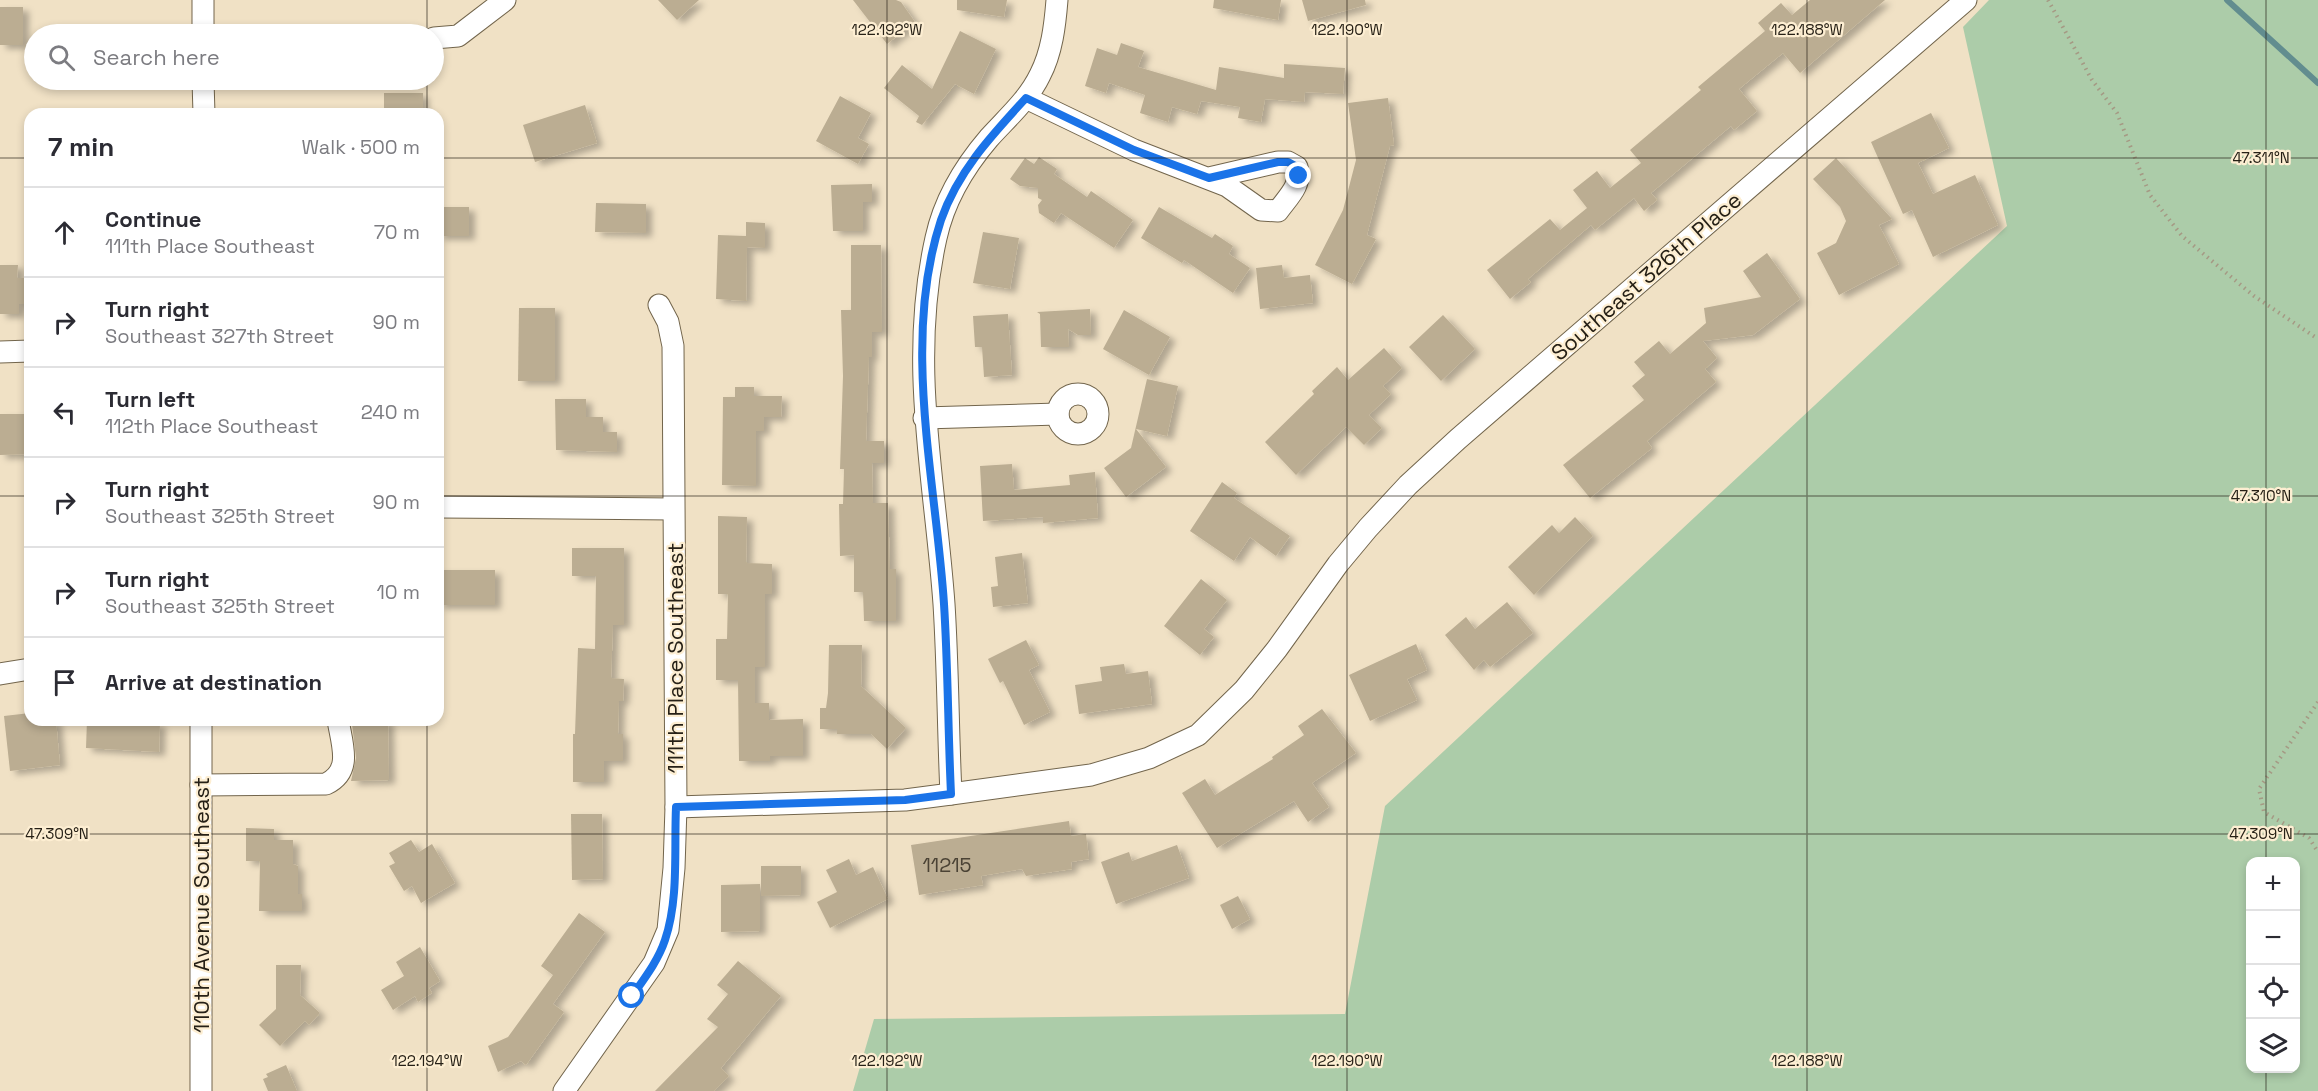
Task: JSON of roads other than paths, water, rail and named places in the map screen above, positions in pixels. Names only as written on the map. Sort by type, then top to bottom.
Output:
[{"type":"street","points":[[202,0],[203,24]]},
{"type":"street","points":[[444,37],[458,36],[504,0]]},
{"type":"street","points":[[951,794],[944,603],[924,418],[926,294],[941,220],[968,167],[988,140],[1026,98],[1041,73],[1048,53],[1057,0]]},
{"type":"street","name":"Southeast 326th Place","points":[[676,807],[905,800],[1091,775],[1149,758],[1198,735],[1244,690],[1283,641],[1338,564],[1408,485],[1458,439],[1966,0]]},
{"type":"street","points":[[203,90],[204,108]]},
{"type":"street","points":[[1026,98],[1134,150],[1209,178]]},
{"type":"street","name":"111th Place Southeast","points":[[564,1091],[642,982],[664,941],[673,892],[676,807],[673,346],[668,322],[659,305]]},
{"type":"street","points":[[0,351],[24,351]]},
{"type":"street","points":[[924,418],[1058,414]]},
{"type":"street","points":[[444,507],[673,509]]},
{"type":"street","points":[[0,674],[24,670]]},
{"type":"street","name":"110th Avenue Southeast","points":[[201,726],[201,1091]]},
{"type":"street","points":[[201,785],[326,784],[337,779],[343,770],[344,758],[339,726]]},
{"type":"waterway","points":[[2227,0],[2318,83]]}]
